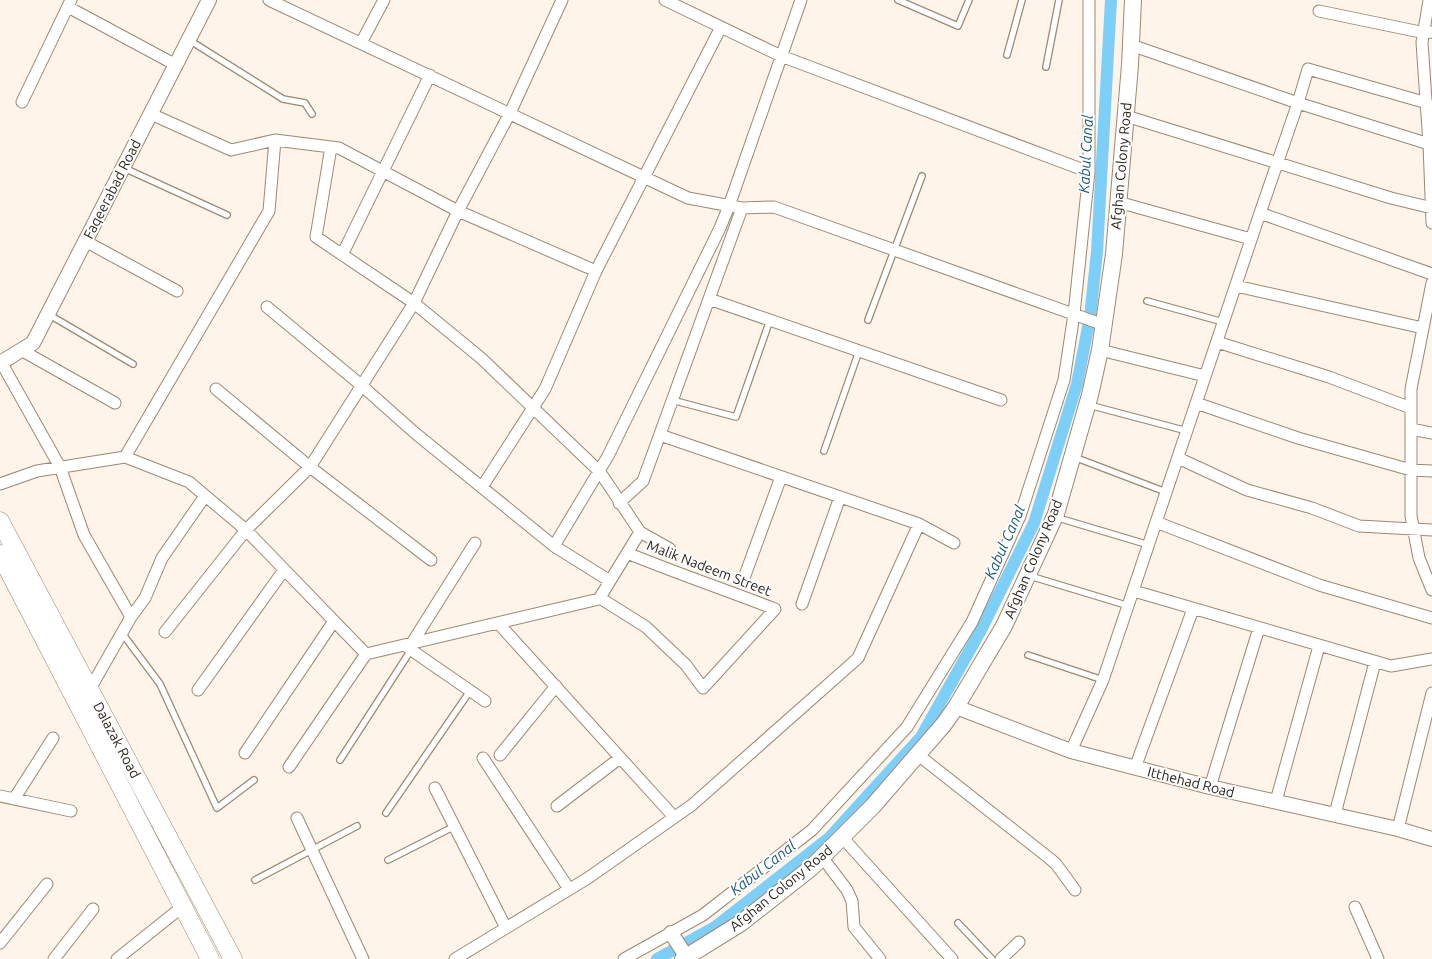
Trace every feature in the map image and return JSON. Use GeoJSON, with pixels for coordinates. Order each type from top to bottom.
{"type":"FeatureCollection","features":[{"type":"Feature","properties":{"kind":"main road","name":"Afghan Colony Road"},"geometry":{"type":"LineString","coordinates":[[686,958],[741,923],[822,857],[873,806],[956,707],[1004,626],[1028,575],[1054,517],[1087,404],[1100,350],[1102,324],[1114,254],[1126,116],[1133,0]]}},
{"type":"Feature","properties":{"kind":"main road","name":"Dalazak Road"},"geometry":{"type":"LineString","coordinates":[[0,521],[234,959]]}},
{"type":"Feature","properties":{"kind":"main road","name":"Dalazak Road"},"geometry":{"type":"LineString","coordinates":[[0,554],[210,959]]}},
{"type":"Feature","properties":{"kind":"main road"},"geometry":{"type":"LineString","coordinates":[[72,693],[88,687]]}},
{"type":"Feature","properties":{"kind":"street","name":"Faqeerabad Road"},"geometry":{"type":"LineString","coordinates":[[0,362],[33,343],[209,0]]}},
{"type":"Feature","properties":{"kind":"street"},"geometry":{"type":"LineString","coordinates":[[269,0],[688,198],[742,208],[774,207],[1102,324]]}},
{"type":"Feature","properties":{"kind":"street"},"geometry":{"type":"LineString","coordinates":[[361,43],[384,0]]}},
{"type":"Feature","properties":{"kind":"street"},"geometry":{"type":"LineString","coordinates":[[165,632],[246,530],[310,467],[414,302],[458,211],[510,113],[562,0]]}},
{"type":"Feature","properties":{"kind":"street"},"geometry":{"type":"LineString","coordinates":[[664,0],[781,56],[1090,172]]}},
{"type":"Feature","properties":{"kind":"street"},"geometry":{"type":"LineString","coordinates":[[554,546],[600,472],[716,237],[729,206],[801,0]]}},
{"type":"Feature","properties":{"kind":"street"},"geometry":{"type":"LineString","coordinates":[[624,959],[703,915],[812,830],[907,727],[972,622],[1020,516],[1064,380],[1076,315],[1090,172],[1089,0]]}},
{"type":"Feature","properties":{"kind":"street"},"geometry":{"type":"LineString","coordinates":[[1430,0],[1428,32],[1422,42],[1428,97],[1432,223]]}},
{"type":"Feature","properties":{"kind":"street"},"geometry":{"type":"LineString","coordinates":[[22,102],[70,3],[176,65]]}},
{"type":"Feature","properties":{"kind":"street"},"geometry":{"type":"LineString","coordinates":[[1319,11],[1428,32]]}},
{"type":"Feature","properties":{"kind":"street"},"geometry":{"type":"LineString","coordinates":[[482,487],[546,389],[596,271],[721,27]]}},
{"type":"Feature","properties":{"kind":"street"},"geometry":{"type":"LineString","coordinates":[[1131,45],[1298,104],[1430,144]]}},
{"type":"Feature","properties":{"kind":"street"},"geometry":{"type":"LineString","coordinates":[[1071,751],[1104,680],[1298,104],[1308,69],[1428,97]]}},
{"type":"Feature","properties":{"kind":"street"},"geometry":{"type":"LineString","coordinates":[[342,255],[430,75]]}},
{"type":"Feature","properties":{"kind":"street"},"geometry":{"type":"LineString","coordinates":[[150,114],[231,150],[276,140],[339,148],[458,211],[596,271]]}},
{"type":"Feature","properties":{"kind":"street"},"geometry":{"type":"LineString","coordinates":[[1126,116],[1391,198],[1432,208]]}},
{"type":"Feature","properties":{"kind":"street"},"geometry":{"type":"LineString","coordinates":[[125,457],[269,211],[276,140]]}},
{"type":"Feature","properties":{"kind":"street"},"geometry":{"type":"LineString","coordinates":[[331,147],[316,237],[414,302],[481,358],[600,472],[640,532],[670,550]]}},
{"type":"Feature","properties":{"kind":"street"},"geometry":{"type":"LineString","coordinates":[[1118,202],[1251,239]]}},
{"type":"Feature","properties":{"kind":"street"},"geometry":{"type":"LineString","coordinates":[[619,503],[643,482],[742,208]]}},
{"type":"Feature","properties":{"kind":"street"},"geometry":{"type":"LineString","coordinates":[[1260,213],[1432,274]]}},
{"type":"Feature","properties":{"kind":"street"},"geometry":{"type":"LineString","coordinates":[[85,241],[177,291]]}},
{"type":"Feature","properties":{"kind":"street"},"geometry":{"type":"LineString","coordinates":[[1432,283],[1411,389],[1411,516],[1419,558],[1432,590]]}},
{"type":"Feature","properties":{"kind":"street"},"geometry":{"type":"LineString","coordinates":[[1236,286],[1423,328]]}},
{"type":"Feature","properties":{"kind":"street"},"geometry":{"type":"LineString","coordinates":[[709,299],[1001,400]]}},
{"type":"Feature","properties":{"kind":"street"},"geometry":{"type":"LineString","coordinates":[[266,307],[361,385],[415,433],[554,546],[610,581]]}},
{"type":"Feature","properties":{"kind":"street"},"geometry":{"type":"LineString","coordinates":[[1217,342],[1328,377],[1411,408]]}},
{"type":"Feature","properties":{"kind":"street"},"geometry":{"type":"LineString","coordinates":[[21,350],[115,403]]}},
{"type":"Feature","properties":{"kind":"street"},"geometry":{"type":"LineString","coordinates":[[1100,350],[1205,376]]}},
{"type":"Feature","properties":{"kind":"street"},"geometry":{"type":"LineString","coordinates":[[0,362],[60,467],[84,535],[131,617]]}},
{"type":"Feature","properties":{"kind":"street"},"geometry":{"type":"LineString","coordinates":[[216,389],[310,467],[431,560]]}},
{"type":"Feature","properties":{"kind":"street"},"geometry":{"type":"LineString","coordinates":[[1196,403],[1298,438],[1411,470],[1432,471]]}},
{"type":"Feature","properties":{"kind":"street"},"geometry":{"type":"LineString","coordinates":[[1411,429],[1432,433]]}},
{"type":"Feature","properties":{"kind":"street"},"geometry":{"type":"LineString","coordinates":[[660,435],[919,524],[954,543]]}},
{"type":"Feature","properties":{"kind":"street"},"geometry":{"type":"LineString","coordinates":[[0,484],[37,471],[125,457],[189,482],[246,530],[366,654]]}},
{"type":"Feature","properties":{"kind":"street"},"geometry":{"type":"LineString","coordinates":[[1178,458],[1247,490],[1312,508],[1359,526],[1432,530]]}},
{"type":"Feature","properties":{"kind":"street"},"geometry":{"type":"LineString","coordinates":[[744,578],[781,477]]}},
{"type":"Feature","properties":{"kind":"street"},"geometry":{"type":"LineString","coordinates":[[88,687],[131,617],[145,598],[162,558],[205,496]]}},
{"type":"Feature","properties":{"kind":"street"},"geometry":{"type":"LineString","coordinates":[[802,604],[840,497]]}},
{"type":"Feature","properties":{"kind":"street"},"geometry":{"type":"LineString","coordinates":[[1156,522],[1320,586],[1432,618]]}},
{"type":"Feature","properties":{"kind":"street"},"geometry":{"type":"LineString","coordinates":[[455,959],[569,889],[692,805],[858,658],[919,524]]}},
{"type":"Feature","properties":{"kind":"street"},"geometry":{"type":"LineString","coordinates":[[289,767],[366,654],[409,646],[600,598],[640,532]]}},
{"type":"Feature","properties":{"kind":"street"},"geometry":{"type":"LineString","coordinates":[[409,646],[475,543]]}},
{"type":"Feature","properties":{"kind":"street","name":"Malik Nadeem Street"},"geometry":{"type":"LineString","coordinates":[[600,598],[646,627],[686,665],[703,688],[775,610],[627,552]]}},
{"type":"Feature","properties":{"kind":"street"},"geometry":{"type":"LineString","coordinates":[[198,690],[284,570]]}},
{"type":"Feature","properties":{"kind":"street"},"geometry":{"type":"LineString","coordinates":[[1134,591],[1391,666],[1432,659]]}},
{"type":"Feature","properties":{"kind":"street"},"geometry":{"type":"LineString","coordinates":[[1135,768],[1193,609]]}},
{"type":"Feature","properties":{"kind":"street"},"geometry":{"type":"LineString","coordinates":[[245,753],[334,621]]}},
{"type":"Feature","properties":{"kind":"street"},"geometry":{"type":"LineString","coordinates":[[498,623],[674,817]]}},
{"type":"Feature","properties":{"kind":"street"},"geometry":{"type":"LineString","coordinates":[[1210,787],[1259,628]]}},
{"type":"Feature","properties":{"kind":"street"},"geometry":{"type":"LineString","coordinates":[[409,646],[485,701]]}},
{"type":"Feature","properties":{"kind":"street"},"geometry":{"type":"LineString","coordinates":[[1276,801],[1319,646]]}},
{"type":"Feature","properties":{"kind":"street"},"geometry":{"type":"LineString","coordinates":[[1335,814],[1375,662]]}},
{"type":"Feature","properties":{"kind":"street"},"geometry":{"type":"LineString","coordinates":[[500,755],[556,686]]}},
{"type":"Feature","properties":{"kind":"street"},"geometry":{"type":"LineString","coordinates":[[1398,829],[1432,693]]}},
{"type":"Feature","properties":{"kind":"street","name":"Itthehad Road"},"geometry":{"type":"LineString","coordinates":[[956,707],[1071,751],[1210,787],[1335,814],[1432,839]]}},
{"type":"Feature","properties":{"kind":"street"},"geometry":{"type":"LineString","coordinates":[[14,799],[52,738]]}},
{"type":"Feature","properties":{"kind":"street"},"geometry":{"type":"LineString","coordinates":[[917,754],[1056,864],[1075,890]]}},
{"type":"Feature","properties":{"kind":"street"},"geometry":{"type":"LineString","coordinates":[[482,758],[569,889]]}},
{"type":"Feature","properties":{"kind":"street"},"geometry":{"type":"LineString","coordinates":[[557,806],[620,758]]}},
{"type":"Feature","properties":{"kind":"street"},"geometry":{"type":"LineString","coordinates":[[435,788],[506,928]]}},
{"type":"Feature","properties":{"kind":"street"},"geometry":{"type":"LineString","coordinates":[[0,796],[71,811]]}},
{"type":"Feature","properties":{"kind":"street"},"geometry":{"type":"LineString","coordinates":[[297,818],[363,959]]}},
{"type":"Feature","properties":{"kind":"street"},"geometry":{"type":"LineString","coordinates":[[842,837],[952,959]]}},
{"type":"Feature","properties":{"kind":"street"},"geometry":{"type":"LineString","coordinates":[[822,857],[847,890],[852,901],[854,927],[880,959]]}},
{"type":"Feature","properties":{"kind":"street"},"geometry":{"type":"LineString","coordinates":[[0,943],[47,884]]}},
{"type":"Feature","properties":{"kind":"street"},"geometry":{"type":"LineString","coordinates":[[117,959],[182,907]]}},
{"type":"Feature","properties":{"kind":"street"},"geometry":{"type":"LineString","coordinates":[[1355,907],[1378,959]]}},
{"type":"Feature","properties":{"kind":"street"},"geometry":{"type":"LineString","coordinates":[[54,959],[93,909]]}},
{"type":"Feature","properties":{"kind":"street"},"geometry":{"type":"LineString","coordinates":[[671,933],[686,958]]}},
{"type":"Feature","properties":{"kind":"street"},"geometry":{"type":"LineString","coordinates":[[1000,959],[1019,942]]}},
{"type":"Feature","properties":{"kind":"lane"},"geometry":{"type":"LineString","coordinates":[[898,0],[958,26],[969,0]]}},
{"type":"Feature","properties":{"kind":"lane"},"geometry":{"type":"LineString","coordinates":[[1007,55],[1022,0]]}},
{"type":"Feature","properties":{"kind":"lane"},"geometry":{"type":"LineString","coordinates":[[1046,67],[1059,0]]}},
{"type":"Feature","properties":{"kind":"lane"},"geometry":{"type":"LineString","coordinates":[[188,40],[283,99],[305,103],[312,114]]}},
{"type":"Feature","properties":{"kind":"lane"},"geometry":{"type":"LineString","coordinates":[[123,168],[227,215]]}},
{"type":"Feature","properties":{"kind":"lane"},"geometry":{"type":"LineString","coordinates":[[868,320],[922,176]]}},
{"type":"Feature","properties":{"kind":"lane"},"geometry":{"type":"LineString","coordinates":[[1147,301],[1224,322]]}},
{"type":"Feature","properties":{"kind":"lane"},"geometry":{"type":"LineString","coordinates":[[48,314],[133,364]]}},
{"type":"Feature","properties":{"kind":"lane"},"geometry":{"type":"LineString","coordinates":[[672,400],[736,417],[770,320]]}},
{"type":"Feature","properties":{"kind":"lane"},"geometry":{"type":"LineString","coordinates":[[824,451],[859,351]]}},
{"type":"Feature","properties":{"kind":"lane"},"geometry":{"type":"LineString","coordinates":[[1087,404],[1187,431]]}},
{"type":"Feature","properties":{"kind":"lane"},"geometry":{"type":"LineString","coordinates":[[1072,456],[1166,492]]}},
{"type":"Feature","properties":{"kind":"lane"},"geometry":{"type":"LineString","coordinates":[[1054,517],[1149,545]]}},
{"type":"Feature","properties":{"kind":"lane"},"geometry":{"type":"LineString","coordinates":[[1028,575],[1128,606]]}},
{"type":"Feature","properties":{"kind":"lane"},"geometry":{"type":"LineString","coordinates":[[122,634],[160,684],[217,808],[254,780]]}},
{"type":"Feature","properties":{"kind":"lane"},"geometry":{"type":"LineString","coordinates":[[340,760],[409,646]]}},
{"type":"Feature","properties":{"kind":"lane"},"geometry":{"type":"LineString","coordinates":[[1028,655],[1104,680]]}},
{"type":"Feature","properties":{"kind":"lane"},"geometry":{"type":"LineString","coordinates":[[386,813],[470,691]]}},
{"type":"Feature","properties":{"kind":"lane"},"geometry":{"type":"LineString","coordinates":[[255,880],[357,826]]}},
{"type":"Feature","properties":{"kind":"lane"},"geometry":{"type":"LineString","coordinates":[[388,860],[455,826]]}},
{"type":"Feature","properties":{"kind":"lane"},"geometry":{"type":"LineString","coordinates":[[958,923],[992,959]]}},
{"type":"Feature","properties":{"kind":"waterway","name":"Kabul Canal"},"geometry":{"type":"LineString","coordinates":[[657,959],[715,927],[829,838],[921,737],[981,630],[1034,523],[1077,384],[1090,317],[1097,252],[1111,0]]}}]}
